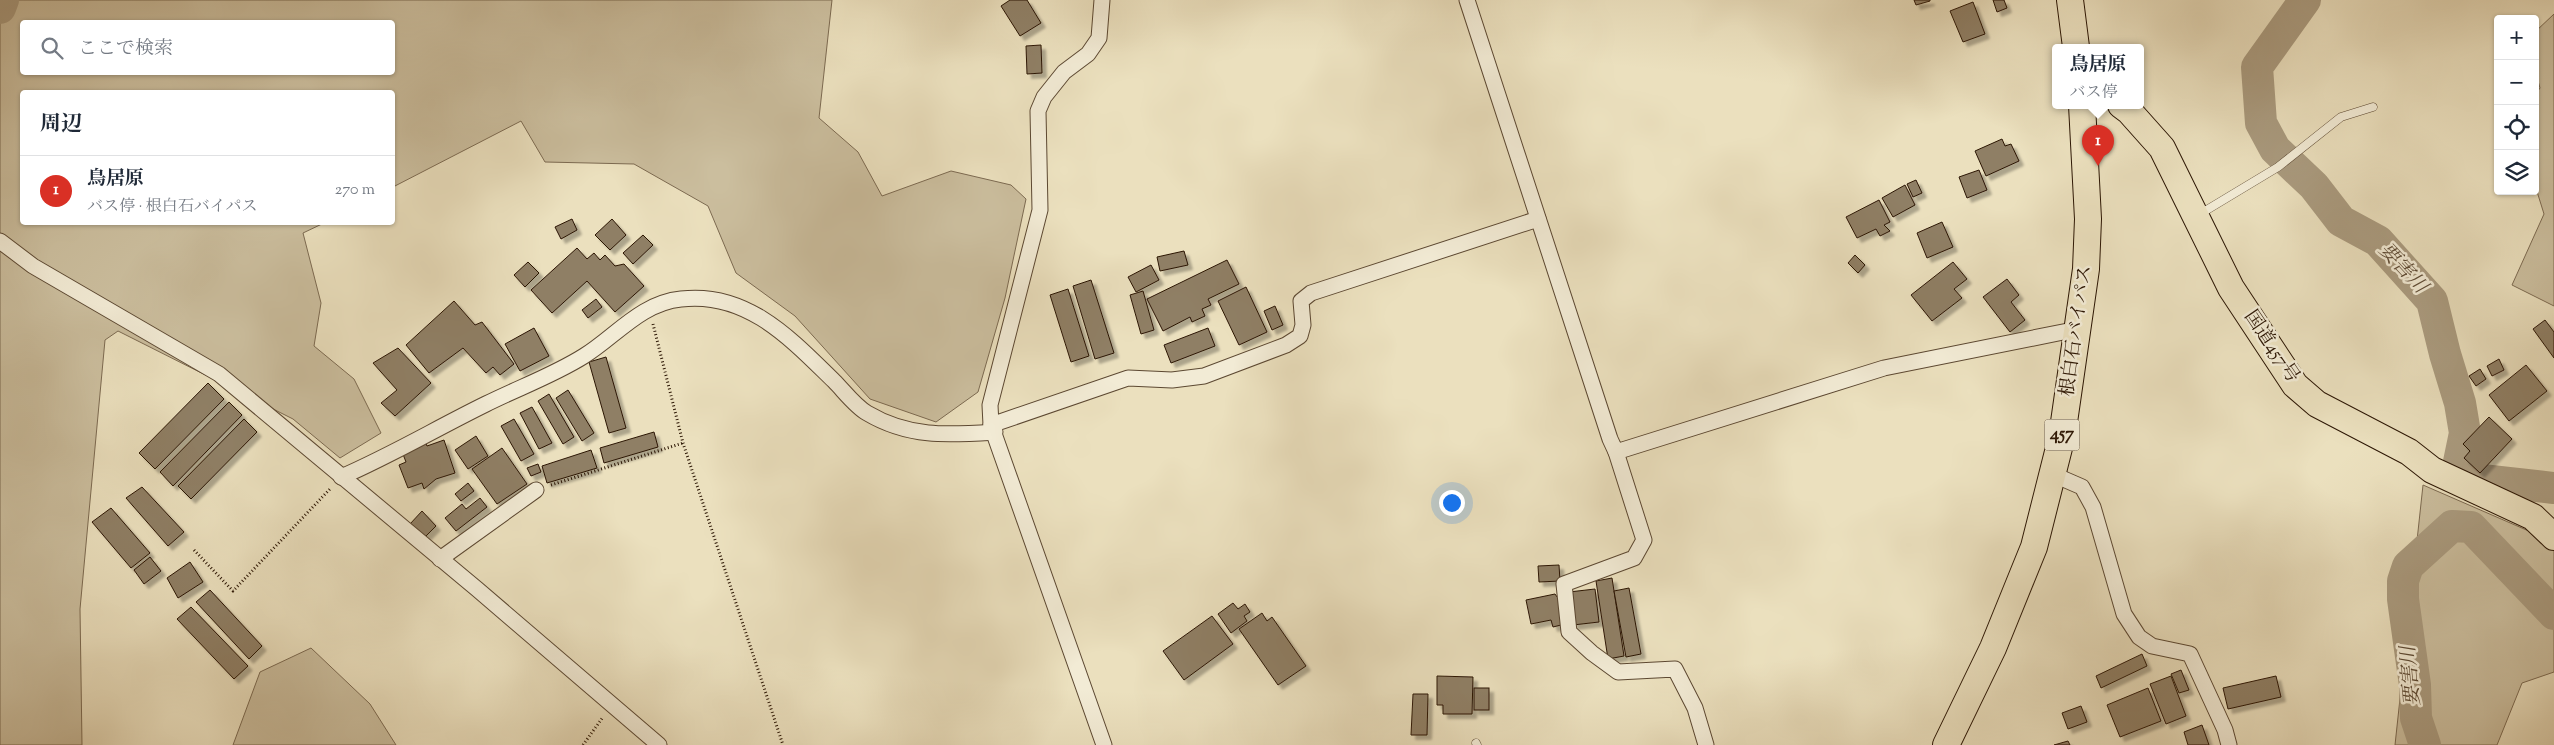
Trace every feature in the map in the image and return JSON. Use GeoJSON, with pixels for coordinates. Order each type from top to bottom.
{"type":"FeatureCollection","features":[{"type":"Feature","properties":{"kind":"highway"},"geometry":{"type":"LineString","coordinates":[[2070,0],[2076,44]]}},
{"type":"Feature","properties":{"kind":"highway","name":"根白石バイパス"},"geometry":{"type":"LineString","coordinates":[[1946,745],[1993,648],[2034,547],[2062,436],[2086,269],[2088,219],[2082,109]]}},
{"type":"Feature","properties":{"kind":"highway","name":"国道457号"},"geometry":{"type":"LineString","coordinates":[[2126,109],[2162,148],[2231,288],[2295,385],[2317,404],[2409,452],[2432,470],[2533,517],[2554,537]]}},
{"type":"Feature","properties":{"kind":"street"},"geometry":{"type":"LineString","coordinates":[[1102,0],[1099,38],[1088,54],[1064,72],[1044,97],[1038,112],[1040,210],[990,405],[993,428],[1104,745]]}},
{"type":"Feature","properties":{"kind":"street"},"geometry":{"type":"LineString","coordinates":[[1468,0],[1644,540],[1634,558],[1564,584],[1569,632],[1592,654],[1618,672],[1675,669],[1696,708],[1706,745]]}},
{"type":"Feature","properties":{"kind":"street"},"geometry":{"type":"LineString","coordinates":[[341,477],[378,462],[414,440],[584,356],[644,311],[680,299],[723,300],[764,318],[803,351],[865,412],[906,430],[943,436],[993,428],[1128,378],[1172,380],[1204,376],[1286,345],[1300,336],[1303,325],[1301,301],[1311,293],[1538,219]]}},
{"type":"Feature","properties":{"kind":"street"},"geometry":{"type":"LineString","coordinates":[[0,242],[33,266],[219,374],[613,704],[659,745]]}},
{"type":"Feature","properties":{"kind":"street"},"geometry":{"type":"LineString","coordinates":[[1616,452],[1884,368],[2078,329]]}},
{"type":"Feature","properties":{"kind":"street"},"geometry":{"type":"LineString","coordinates":[[2052,474],[2082,487],[2093,507],[2124,614],[2139,637],[2152,646],[2190,654],[2229,745]]}},
{"type":"Feature","properties":{"kind":"street"},"geometry":{"type":"LineString","coordinates":[[440,559],[536,490]]}},
{"type":"Feature","properties":{"kind":"lane"},"geometry":{"type":"LineString","coordinates":[[2196,216],[2278,167],[2341,117],[2373,107]]}},
{"type":"Feature","properties":{"kind":"path"},"geometry":{"type":"LineString","coordinates":[[649,309],[683,444],[783,745]]}},
{"type":"Feature","properties":{"kind":"path"},"geometry":{"type":"LineString","coordinates":[[536,490],[683,444]]}},
{"type":"Feature","properties":{"kind":"path"},"geometry":{"type":"LineString","coordinates":[[194,550],[234,591],[341,477]]}},
{"type":"Feature","properties":{"kind":"path"},"geometry":{"type":"LineString","coordinates":[[583,745],[613,704]]}},
{"type":"Feature","properties":{"kind":"shaded area"},"geometry":{"type":"Polygon","coordinates":[[[0,0],[832,0],[819,118],[858,152],[882,196],[951,171],[1011,185],[1026,199],[1005,298],[978,392],[936,422],[870,399],[795,316],[736,273],[708,206],[634,164],[545,162],[521,121],[395,186],[395,90],[20,90],[20,225],[320,225],[303,233],[321,303],[314,346],[354,379],[381,433],[340,458],[293,419],[118,331],[105,340],[80,609],[82,745],[0,745],[0,0]]]}},
{"type":"Feature","properties":{"kind":"shaded area"},"geometry":{"type":"Polygon","coordinates":[[[2554,14],[2554,306],[2512,285],[2544,214],[2538,195],[2539,28],[2554,14]]]}},
{"type":"Feature","properties":{"kind":"shaded area"},"geometry":{"type":"Polygon","coordinates":[[[2423,485],[2554,542],[2554,672],[2522,683],[2497,745],[2395,745],[2423,485]]]}},
{"type":"Feature","properties":{"kind":"shaded area"},"geometry":{"type":"Polygon","coordinates":[[[311,648],[370,704],[396,745],[233,745],[260,672],[311,648]]]}},
{"type":"Feature","properties":{"kind":"building"},"geometry":{"type":"Polygon","coordinates":[[[1010,0],[1027,0],[1041,23],[1020,36],[1001,6],[1010,0]]]}},
{"type":"Feature","properties":{"kind":"building"},"geometry":{"type":"Polygon","coordinates":[[[1914,0],[1930,0],[1930,1],[1916,5],[1914,0]]]}},
{"type":"Feature","properties":{"kind":"building"},"geometry":{"type":"Polygon","coordinates":[[[1993,0],[2004,0],[2007,8],[1997,12],[1993,0]]]}},
{"type":"Feature","properties":{"kind":"building"},"geometry":{"type":"Polygon","coordinates":[[[1973,2],[1985,34],[1963,42],[1950,11],[1973,2]]]}},
{"type":"Feature","properties":{"kind":"building"},"geometry":{"type":"Polygon","coordinates":[[[1041,45],[1042,73],[1027,74],[1026,46],[1041,45]]]}},
{"type":"Feature","properties":{"kind":"building"},"geometry":{"type":"Polygon","coordinates":[[[2002,139],[2005,146],[2011,144],[2019,161],[1986,176],[1975,151],[2002,139]]]}},
{"type":"Feature","properties":{"kind":"building"},"geometry":{"type":"Polygon","coordinates":[[[1979,170],[1987,190],[1967,198],[1959,177],[1979,170]]]}},
{"type":"Feature","properties":{"kind":"building"},"geometry":{"type":"Polygon","coordinates":[[[1916,180],[1922,193],[1913,197],[1907,184],[1916,180]]]}},
{"type":"Feature","properties":{"kind":"building"},"geometry":{"type":"Polygon","coordinates":[[[1905,185],[1915,205],[1893,217],[1882,198],[1905,185]]]}},
{"type":"Feature","properties":{"kind":"building"},"geometry":{"type":"Polygon","coordinates":[[[1879,200],[1890,222],[1884,225],[1890,231],[1880,236],[1876,229],[1857,238],[1846,217],[1879,200]]]}},
{"type":"Feature","properties":{"kind":"building"},"geometry":{"type":"Polygon","coordinates":[[[572,219],[577,230],[561,239],[555,227],[572,219]]]}},
{"type":"Feature","properties":{"kind":"building"},"geometry":{"type":"Polygon","coordinates":[[[612,219],[626,235],[610,250],[595,235],[612,219]]]}},
{"type":"Feature","properties":{"kind":"building"},"geometry":{"type":"Polygon","coordinates":[[[1942,222],[1953,247],[1927,258],[1917,233],[1942,222]]]}},
{"type":"Feature","properties":{"kind":"building"},"geometry":{"type":"Polygon","coordinates":[[[643,235],[653,245],[633,264],[623,253],[643,235]]]}},
{"type":"Feature","properties":{"kind":"building"},"geometry":{"type":"Polygon","coordinates":[[[577,248],[587,259],[594,253],[600,260],[605,255],[615,266],[624,264],[644,286],[615,312],[587,281],[552,313],[531,290],[577,248]]]}},
{"type":"Feature","properties":{"kind":"building"},"geometry":{"type":"Polygon","coordinates":[[[1184,251],[1188,265],[1160,271],[1157,257],[1184,251]]]}},
{"type":"Feature","properties":{"kind":"building"},"geometry":{"type":"Polygon","coordinates":[[[1855,255],[1865,265],[1858,273],[1848,263],[1855,255]]]}},
{"type":"Feature","properties":{"kind":"building"},"geometry":{"type":"Polygon","coordinates":[[[1227,260],[1239,284],[1208,299],[1211,305],[1202,309],[1205,316],[1192,322],[1190,317],[1163,331],[1147,299],[1227,260]]]}},
{"type":"Feature","properties":{"kind":"building"},"geometry":{"type":"Polygon","coordinates":[[[528,262],[539,273],[525,287],[514,275],[528,262]]]}},
{"type":"Feature","properties":{"kind":"building"},"geometry":{"type":"Polygon","coordinates":[[[1953,262],[1967,279],[1954,289],[1962,298],[1932,321],[1911,295],[1953,262]]]}},
{"type":"Feature","properties":{"kind":"building"},"geometry":{"type":"Polygon","coordinates":[[[1151,265],[1159,280],[1136,292],[1128,277],[1151,265]]]}},
{"type":"Feature","properties":{"kind":"building"},"geometry":{"type":"Polygon","coordinates":[[[2007,279],[2019,295],[2011,302],[2025,320],[2010,332],[1983,297],[2007,279]]]}},
{"type":"Feature","properties":{"kind":"building"},"geometry":{"type":"Polygon","coordinates":[[[1091,280],[1114,353],[1095,359],[1073,286],[1091,280]]]}},
{"type":"Feature","properties":{"kind":"building"},"geometry":{"type":"Polygon","coordinates":[[[1246,287],[1267,332],[1239,345],[1218,301],[1246,287]]]}},
{"type":"Feature","properties":{"kind":"building"},"geometry":{"type":"Polygon","coordinates":[[[1068,289],[1089,356],[1071,362],[1050,295],[1068,289]]]}},
{"type":"Feature","properties":{"kind":"building"},"geometry":{"type":"Polygon","coordinates":[[[1143,291],[1154,330],[1141,334],[1130,295],[1143,291]]]}},
{"type":"Feature","properties":{"kind":"building"},"geometry":{"type":"Polygon","coordinates":[[[596,299],[602,307],[588,318],[582,310],[596,299]]]}},
{"type":"Feature","properties":{"kind":"building"},"geometry":{"type":"Polygon","coordinates":[[[454,301],[475,325],[482,322],[514,364],[500,375],[493,367],[486,373],[463,348],[429,373],[406,345],[454,301]]]}},
{"type":"Feature","properties":{"kind":"building"},"geometry":{"type":"Polygon","coordinates":[[[1275,306],[1283,325],[1272,330],[1264,311],[1275,306]]]}},
{"type":"Feature","properties":{"kind":"building"},"geometry":{"type":"Polygon","coordinates":[[[2545,320],[2554,332],[2554,358],[2533,329],[2545,320]]]}},
{"type":"Feature","properties":{"kind":"building"},"geometry":{"type":"Polygon","coordinates":[[[534,328],[549,356],[520,371],[505,344],[534,328]]]}},
{"type":"Feature","properties":{"kind":"building"},"geometry":{"type":"Polygon","coordinates":[[[1208,328],[1215,346],[1171,363],[1164,345],[1208,328]]]}},
{"type":"Feature","properties":{"kind":"building"},"geometry":{"type":"Polygon","coordinates":[[[398,348],[431,383],[395,416],[381,403],[397,390],[373,363],[398,348]]]}},
{"type":"Feature","properties":{"kind":"building"},"geometry":{"type":"Polygon","coordinates":[[[606,357],[626,428],[609,433],[589,362],[606,357]]]}},
{"type":"Feature","properties":{"kind":"building"},"geometry":{"type":"Polygon","coordinates":[[[2499,359],[2504,370],[2492,376],[2487,366],[2499,359]]]}},
{"type":"Feature","properties":{"kind":"building"},"geometry":{"type":"Polygon","coordinates":[[[2526,365],[2547,391],[2509,421],[2489,395],[2526,365]]]}},
{"type":"Feature","properties":{"kind":"building"},"geometry":{"type":"Polygon","coordinates":[[[2480,369],[2486,379],[2476,386],[2469,376],[2480,369]]]}},
{"type":"Feature","properties":{"kind":"building"},"geometry":{"type":"Polygon","coordinates":[[[208,383],[224,399],[155,469],[139,453],[208,383]]]}},
{"type":"Feature","properties":{"kind":"building"},"geometry":{"type":"Polygon","coordinates":[[[568,390],[594,433],[582,441],[556,398],[568,390]]]}},
{"type":"Feature","properties":{"kind":"building"},"geometry":{"type":"Polygon","coordinates":[[[549,394],[574,437],[563,444],[538,401],[549,394]]]}},
{"type":"Feature","properties":{"kind":"building"},"geometry":{"type":"Polygon","coordinates":[[[229,402],[242,415],[173,486],[160,472],[229,402]]]}},
{"type":"Feature","properties":{"kind":"building"},"geometry":{"type":"Polygon","coordinates":[[[532,407],[552,443],[539,449],[520,413],[532,407]]]}},
{"type":"Feature","properties":{"kind":"building"},"geometry":{"type":"Polygon","coordinates":[[[2489,417],[2512,439],[2480,473],[2464,458],[2470,451],[2463,444],[2489,417]]]}},
{"type":"Feature","properties":{"kind":"building"},"geometry":{"type":"Polygon","coordinates":[[[244,419],[257,432],[191,499],[178,486],[244,419]]]}},
{"type":"Feature","properties":{"kind":"building"},"geometry":{"type":"Polygon","coordinates":[[[514,419],[534,454],[521,461],[501,426],[514,419]]]}},
{"type":"Feature","properties":{"kind":"building"},"geometry":{"type":"Polygon","coordinates":[[[654,432],[658,447],[604,463],[600,448],[654,432]]]}},
{"type":"Feature","properties":{"kind":"building"},"geometry":{"type":"Polygon","coordinates":[[[476,436],[488,456],[468,469],[455,450],[476,436]]]}},
{"type":"Feature","properties":{"kind":"building"},"geometry":{"type":"Polygon","coordinates":[[[444,440],[455,473],[436,479],[424,489],[422,483],[408,488],[399,465],[406,462],[401,449],[425,441],[427,446],[444,440]]]}},
{"type":"Feature","properties":{"kind":"building"},"geometry":{"type":"Polygon","coordinates":[[[502,448],[527,484],[497,504],[472,469],[502,448]]]}},
{"type":"Feature","properties":{"kind":"building"},"geometry":{"type":"Polygon","coordinates":[[[591,450],[597,468],[547,483],[542,466],[591,450]]]}},
{"type":"Feature","properties":{"kind":"building"},"geometry":{"type":"Polygon","coordinates":[[[538,464],[541,472],[531,476],[527,468],[538,464]]]}},
{"type":"Feature","properties":{"kind":"building"},"geometry":{"type":"Polygon","coordinates":[[[468,483],[474,491],[461,501],[455,494],[468,483]]]}},
{"type":"Feature","properties":{"kind":"building"},"geometry":{"type":"Polygon","coordinates":[[[142,487],[184,532],[168,546],[126,498],[142,487]]]}},
{"type":"Feature","properties":{"kind":"building"},"geometry":{"type":"Polygon","coordinates":[[[480,498],[487,507],[456,531],[445,518],[462,504],[466,509],[480,498]]]}},
{"type":"Feature","properties":{"kind":"building"},"geometry":{"type":"Polygon","coordinates":[[[111,508],[150,553],[131,568],[92,522],[111,508]]]}},
{"type":"Feature","properties":{"kind":"building"},"geometry":{"type":"Polygon","coordinates":[[[422,511],[436,526],[424,538],[410,524],[422,511]]]}},
{"type":"Feature","properties":{"kind":"building"},"geometry":{"type":"Polygon","coordinates":[[[150,557],[161,571],[144,584],[134,570],[150,557]]]}},
{"type":"Feature","properties":{"kind":"building"},"geometry":{"type":"Polygon","coordinates":[[[190,562],[203,582],[178,598],[167,578],[190,562]]]}},
{"type":"Feature","properties":{"kind":"building"},"geometry":{"type":"Polygon","coordinates":[[[1559,565],[1560,581],[1539,582],[1538,566],[1559,565]]]}},
{"type":"Feature","properties":{"kind":"building"},"geometry":{"type":"Polygon","coordinates":[[[1612,578],[1624,656],[1608,659],[1596,581],[1612,578]]]}},
{"type":"Feature","properties":{"kind":"building"},"geometry":{"type":"Polygon","coordinates":[[[1629,588],[1641,654],[1626,657],[1614,591],[1629,588]]]}},
{"type":"Feature","properties":{"kind":"building"},"geometry":{"type":"Polygon","coordinates":[[[1595,589],[1599,622],[1573,625],[1569,592],[1595,589]]]}},
{"type":"Feature","properties":{"kind":"building"},"geometry":{"type":"Polygon","coordinates":[[[210,590],[262,646],[249,659],[196,602],[210,590]]]}},
{"type":"Feature","properties":{"kind":"building"},"geometry":{"type":"Polygon","coordinates":[[[1555,594],[1560,601],[1565,624],[1553,627],[1551,620],[1531,624],[1526,600],[1555,594]]]}},
{"type":"Feature","properties":{"kind":"building"},"geometry":{"type":"Polygon","coordinates":[[[1233,603],[1238,609],[1245,604],[1250,612],[1244,616],[1247,621],[1231,633],[1218,614],[1233,603]]]}},
{"type":"Feature","properties":{"kind":"building"},"geometry":{"type":"Polygon","coordinates":[[[191,607],[248,666],[234,679],[177,619],[191,607]]]}},
{"type":"Feature","properties":{"kind":"building"},"geometry":{"type":"Polygon","coordinates":[[[1262,613],[1267,621],[1272,617],[1306,666],[1278,685],[1239,629],[1262,613]]]}},
{"type":"Feature","properties":{"kind":"building"},"geometry":{"type":"Polygon","coordinates":[[[1212,616],[1233,644],[1184,680],[1163,651],[1212,616]]]}},
{"type":"Feature","properties":{"kind":"building"},"geometry":{"type":"Polygon","coordinates":[[[2142,654],[2147,666],[2101,688],[2096,676],[2142,654]]]}},
{"type":"Feature","properties":{"kind":"building"},"geometry":{"type":"Polygon","coordinates":[[[2181,670],[2189,690],[2179,693],[2171,674],[2181,670]]]}},
{"type":"Feature","properties":{"kind":"building"},"geometry":{"type":"Polygon","coordinates":[[[1437,676],[1473,677],[1472,714],[1443,714],[1443,705],[1437,705],[1437,676]]]}},
{"type":"Feature","properties":{"kind":"building"},"geometry":{"type":"Polygon","coordinates":[[[2171,676],[2186,716],[2166,724],[2150,684],[2171,676]]]}},
{"type":"Feature","properties":{"kind":"building"},"geometry":{"type":"Polygon","coordinates":[[[2276,676],[2281,697],[2228,709],[2223,688],[2276,676]]]}},
{"type":"Feature","properties":{"kind":"building"},"geometry":{"type":"Polygon","coordinates":[[[1474,688],[1489,688],[1489,710],[1474,710],[1474,688]]]}},
{"type":"Feature","properties":{"kind":"building"},"geometry":{"type":"Polygon","coordinates":[[[2148,688],[2161,721],[2120,737],[2107,705],[2148,688]]]}},
{"type":"Feature","properties":{"kind":"building"},"geometry":{"type":"Polygon","coordinates":[[[1413,694],[1428,694],[1427,735],[1411,735],[1413,694]]]}},
{"type":"Feature","properties":{"kind":"building"},"geometry":{"type":"Polygon","coordinates":[[[2081,706],[2087,722],[2068,729],[2062,713],[2081,706]]]}},
{"type":"Feature","properties":{"kind":"building"},"geometry":{"type":"Polygon","coordinates":[[[2202,725],[2209,745],[2188,745],[2184,732],[2202,725]]]}},
{"type":"Feature","properties":{"kind":"building"},"geometry":{"type":"Polygon","coordinates":[[[2068,741],[2070,745],[2054,745],[2068,741]]]}},
{"type":"Feature","properties":{"kind":"waterway"},"geometry":{"type":"LineString","coordinates":[[0,8],[3,0]]}},
{"type":"Feature","properties":{"kind":"waterway","name":"要害川"},"geometry":{"type":"LineString","coordinates":[[2305,0],[2257,67],[2261,123],[2275,149],[2314,186],[2341,221],[2378,241],[2432,301],[2460,403],[2465,433],[2459,462],[2464,473],[2482,480],[2554,488]]}},
{"type":"Feature","properties":{"kind":"waterway","name":"要害川"},"geometry":{"type":"LineString","coordinates":[[2425,745],[2416,718],[2415,685],[2403,599],[2403,581],[2408,566],[2452,526],[2471,527],[2554,614]]}},
{"type":"Feature","properties":{"kind":"place","name":"鳥居原"},"geometry":{"type":"Point","coordinates":[2098,166]}}]}
